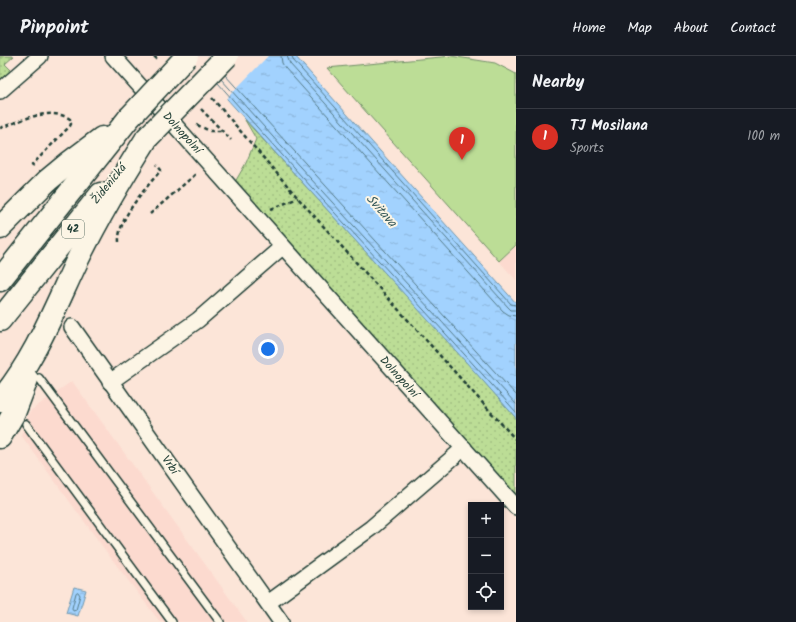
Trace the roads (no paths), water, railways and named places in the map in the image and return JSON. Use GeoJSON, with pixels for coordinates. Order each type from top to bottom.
{"type":"FeatureCollection","features":[{"type":"Feature","properties":{"kind":"highway","name":"42"},"geometry":{"type":"LineString","coordinates":[[0,280],[129,118],[187,56]]}},
{"type":"Feature","properties":{"kind":"highway","name":"Židenická"},"geometry":{"type":"LineString","coordinates":[[0,320],[147,138],[227,56]]}},
{"type":"Feature","properties":{"kind":"highway","name":"42"},"geometry":{"type":"LineString","coordinates":[[0,228],[47,181],[129,118]]}},
{"type":"Feature","properties":{"kind":"highway","name":"42"},"geometry":{"type":"LineString","coordinates":[[0,402],[23,370],[45,331],[76,263],[98,221],[119,183],[147,138]]}},
{"type":"Feature","properties":{"kind":"highway"},"geometry":{"type":"LineString","coordinates":[[0,437],[14,413],[45,331]]}},
{"type":"Feature","properties":{"kind":"street"},"geometry":{"type":"LineString","coordinates":[[0,91],[40,56]]}},
{"type":"Feature","properties":{"kind":"street","name":"Dolnopolní"},"geometry":{"type":"LineString","coordinates":[[113,56],[516,507]]}},
{"type":"Feature","properties":{"kind":"street"},"geometry":{"type":"LineString","coordinates":[[110,382],[198,320],[282,246]]}},
{"type":"Feature","properties":{"kind":"street","name":"Vrbí"},"geometry":{"type":"LineString","coordinates":[[72,327],[281,622]]}},
{"type":"Feature","properties":{"kind":"street"},"geometry":{"type":"LineString","coordinates":[[268,603],[371,528],[464,448]]}},
{"type":"Feature","properties":{"kind":"lane"},"geometry":{"type":"LineString","coordinates":[[39,378],[220,622]]}},
{"type":"Feature","properties":{"kind":"lane"},"geometry":{"type":"LineString","coordinates":[[26,424],[172,622]]}},
{"type":"Feature","properties":{"kind":"water","name":"Svitava"},"geometry":{"type":"Polygon","coordinates":[[[189,56],[295,56],[516,303],[516,418],[270,147],[189,56]]]}},
{"type":"Feature","properties":{"kind":"water"},"geometry":{"type":"Polygon","coordinates":[[[74,587],[86,590],[78,616],[66,613],[74,587]]]}},
{"type":"Feature","properties":{"kind":"place","name":"TJ Mosilana"},"geometry":{"type":"Point","coordinates":[462,160]}}]}
